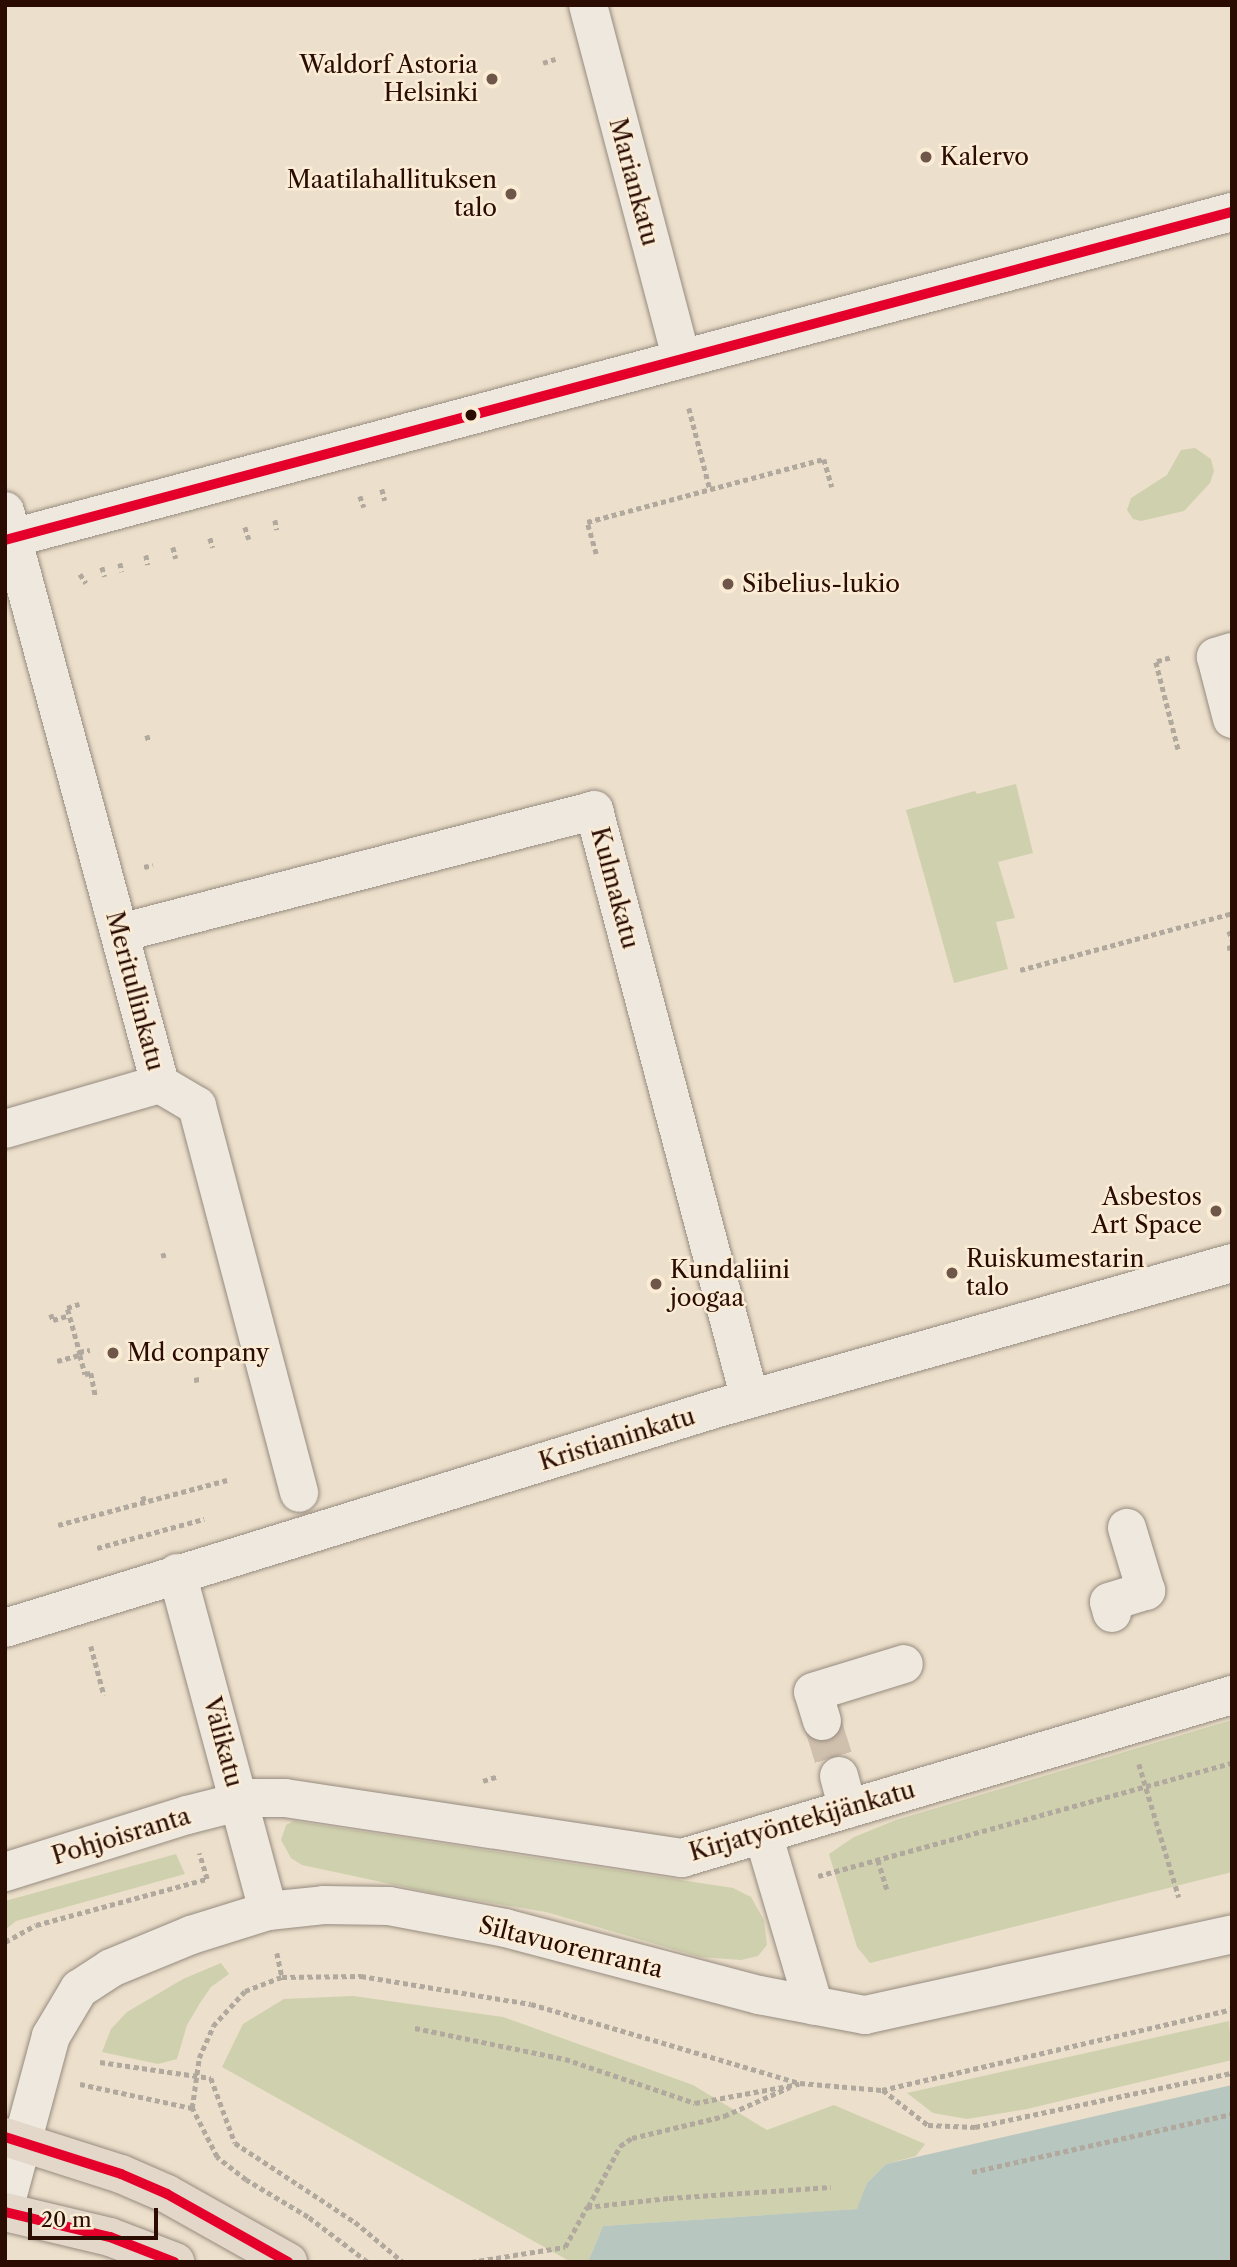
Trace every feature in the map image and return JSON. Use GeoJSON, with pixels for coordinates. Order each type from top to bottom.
{"type":"FeatureCollection","features":[{"type":"Feature","properties":{"kind":"main road"},"geometry":{"type":"LineString","coordinates":[[14,2139],[121,2174],[167,2194],[288,2262]]}},
{"type":"Feature","properties":{"kind":"main road"},"geometry":{"type":"LineString","coordinates":[[5,2212],[110,2237],[174,2262]]}},
{"type":"Feature","properties":{"kind":"street","name":"Mariankatu"},"geometry":{"type":"LineString","coordinates":[[588,5],[681,358]]}},
{"type":"Feature","properties":{"kind":"street"},"geometry":{"type":"LineString","coordinates":[[7,530],[681,358],[1232,212]]}},
{"type":"Feature","properties":{"kind":"street","name":"Meritullinkatu"},"geometry":{"type":"LineString","coordinates":[[7,530],[34,610],[160,1084],[197,1106],[299,1493]]}},
{"type":"Feature","properties":{"kind":"street"},"geometry":{"type":"LineString","coordinates":[[1232,652],[1216,657],[1232,719]]}},
{"type":"Feature","properties":{"kind":"street","name":"Kulmakatu"},"geometry":{"type":"LineString","coordinates":[[120,933],[594,810],[750,1399]]}},
{"type":"Feature","properties":{"kind":"street"},"geometry":{"type":"LineString","coordinates":[[5,1129],[160,1084]]}},
{"type":"Feature","properties":{"kind":"street","name":"Kristianinkatu"},"geometry":{"type":"LineString","coordinates":[[5,1628],[750,1399],[1232,1263]]}},
{"type":"Feature","properties":{"kind":"street"},"geometry":{"type":"LineString","coordinates":[[1112,1612],[1109,1602],[1146,1591],[1127,1528]]}},
{"type":"Feature","properties":{"kind":"street","name":"Välikatu"},"geometry":{"type":"LineString","coordinates":[[177,1573],[268,1911]]}},
{"type":"Feature","properties":{"kind":"street"},"geometry":{"type":"LineString","coordinates":[[822,1721],[813,1692],[904,1664]]}},
{"type":"Feature","properties":{"kind":"street","name":"Kirjatyöntekijänkatu"},"geometry":{"type":"LineString","coordinates":[[238,1801],[285,1798],[682,1857],[764,1834],[843,1793],[1139,1706],[1232,1695]]}},
{"type":"Feature","properties":{"kind":"street","name":"Pohjoisranta"},"geometry":{"type":"LineString","coordinates":[[5,1872],[238,1801]]}},
{"type":"Feature","properties":{"kind":"street"},"geometry":{"type":"LineString","coordinates":[[764,1834],[814,2006]]}},
{"type":"Feature","properties":{"kind":"street","name":"Siltavuorenranta"},"geometry":{"type":"LineString","coordinates":[[5,2206],[14,2139],[51,2036],[79,1989],[111,1968],[191,1935],[268,1911],[324,1905],[389,1906],[505,1928],[695,1979],[865,2015],[1232,1934]]}},
{"type":"Feature","properties":{"kind":"path"},"geometry":{"type":"LineString","coordinates":[[543,63],[555,59]]}},
{"type":"Feature","properties":{"kind":"path"},"geometry":{"type":"LineString","coordinates":[[689,408],[709,489]]}},
{"type":"Feature","properties":{"kind":"path"},"geometry":{"type":"LineString","coordinates":[[596,554],[587,522],[824,458],[832,487]]}},
{"type":"Feature","properties":{"kind":"path"},"geometry":{"type":"LineString","coordinates":[[382,489],[385,501]]}},
{"type":"Feature","properties":{"kind":"path"},"geometry":{"type":"LineString","coordinates":[[360,496],[364,507]]}},
{"type":"Feature","properties":{"kind":"path"},"geometry":{"type":"LineString","coordinates":[[275,520],[278,530]]}},
{"type":"Feature","properties":{"kind":"path"},"geometry":{"type":"LineString","coordinates":[[246,527],[249,538]]}},
{"type":"Feature","properties":{"kind":"path"},"geometry":{"type":"LineString","coordinates":[[210,538],[213,548]]}},
{"type":"Feature","properties":{"kind":"path"},"geometry":{"type":"LineString","coordinates":[[173,547],[176,559]]}},
{"type":"Feature","properties":{"kind":"path"},"geometry":{"type":"LineString","coordinates":[[146,555],[148,565]]}},
{"type":"Feature","properties":{"kind":"path"},"geometry":{"type":"LineString","coordinates":[[120,563],[122,572]]}},
{"type":"Feature","properties":{"kind":"path"},"geometry":{"type":"LineString","coordinates":[[102,568],[105,577]]}},
{"type":"Feature","properties":{"kind":"path"},"geometry":{"type":"LineString","coordinates":[[80,574],[86,583]]}},
{"type":"Feature","properties":{"kind":"path"},"geometry":{"type":"LineString","coordinates":[[1170,657],[1156,662],[1179,752]]}},
{"type":"Feature","properties":{"kind":"path"},"geometry":{"type":"LineString","coordinates":[[147,735],[149,742]]}},
{"type":"Feature","properties":{"kind":"path"},"geometry":{"type":"LineString","coordinates":[[1020,970],[1232,913]]}},
{"type":"Feature","properties":{"kind":"path"},"geometry":{"type":"LineString","coordinates":[[1229,931],[1232,939]]}},
{"type":"Feature","properties":{"kind":"path"},"geometry":{"type":"LineString","coordinates":[[79,1304],[67,1308],[85,1374],[91,1373],[96,1398]]}},
{"type":"Feature","properties":{"kind":"path"},"geometry":{"type":"LineString","coordinates":[[51,1314],[52,1320],[69,1315]]}},
{"type":"Feature","properties":{"kind":"path"},"geometry":{"type":"LineString","coordinates":[[57,1361],[90,1349]]}},
{"type":"Feature","properties":{"kind":"path"},"geometry":{"type":"LineString","coordinates":[[194,1380],[201,1379]]}},
{"type":"Feature","properties":{"kind":"path"},"geometry":{"type":"LineString","coordinates":[[58,1525],[227,1480]]}},
{"type":"Feature","properties":{"kind":"path"},"geometry":{"type":"LineString","coordinates":[[143,1496],[145,1503]]}},
{"type":"Feature","properties":{"kind":"path"},"geometry":{"type":"LineString","coordinates":[[97,1548],[210,1518]]}},
{"type":"Feature","properties":{"kind":"path"},"geometry":{"type":"LineString","coordinates":[[91,1646],[104,1695]]}},
{"type":"Feature","properties":{"kind":"path"},"geometry":{"type":"LineString","coordinates":[[1138,1761],[1179,1897]]}},
{"type":"Feature","properties":{"kind":"path"},"geometry":{"type":"LineString","coordinates":[[814,1877],[1232,1763]]}},
{"type":"Feature","properties":{"kind":"path"},"geometry":{"type":"LineString","coordinates":[[484,1781],[498,1776]]}},
{"type":"Feature","properties":{"kind":"path"},"geometry":{"type":"LineString","coordinates":[[878,1860],[888,1892]]}},
{"type":"Feature","properties":{"kind":"path"},"geometry":{"type":"LineString","coordinates":[[5,1942],[36,1925],[207,1879]]}},
{"type":"Feature","properties":{"kind":"path"},"geometry":{"type":"LineString","coordinates":[[367,2262],[308,2217],[246,2180],[217,2157],[192,2108],[199,2057],[213,2026],[245,1991],[282,1977],[335,1975],[415,1983],[531,2004],[800,2084],[882,2090],[1232,2009]]}},
{"type":"Feature","properties":{"kind":"path"},"geometry":{"type":"LineString","coordinates":[[415,2028],[565,2059],[695,2104],[800,2084]]}},
{"type":"Feature","properties":{"kind":"path"},"geometry":{"type":"LineString","coordinates":[[100,2062],[211,2078],[235,2143],[355,2222],[402,2262]]}},
{"type":"Feature","properties":{"kind":"path"},"geometry":{"type":"LineString","coordinates":[[882,2090],[928,2125],[975,2127],[1232,2073]]}},
{"type":"Feature","properties":{"kind":"path"},"geometry":{"type":"LineString","coordinates":[[471,2262],[565,2247],[620,2146],[632,2138],[724,2116],[800,2084]]}},
{"type":"Feature","properties":{"kind":"path"},"geometry":{"type":"LineString","coordinates":[[96,2088],[192,2108]]}},
{"type":"Feature","properties":{"kind":"path"},"geometry":{"type":"LineString","coordinates":[[972,2172],[1232,2114]]}},
{"type":"Feature","properties":{"kind":"path"},"geometry":{"type":"LineString","coordinates":[[587,2207],[669,2198],[831,2188]]}},
{"type":"Feature","properties":{"kind":"green space"},"geometry":{"type":"Polygon","coordinates":[[[1195,448],[1211,459],[1214,471],[1210,483],[1184,511],[1141,521],[1133,519],[1127,510],[1131,498],[1167,475],[1181,450],[1195,448]]]}},
{"type":"Feature","properties":{"kind":"green space"},"geometry":{"type":"Polygon","coordinates":[[[1016,784],[1033,853],[998,862],[1015,918],[996,922],[1008,969],[954,983],[906,810],[975,791],[977,794],[1016,784]]]}},
{"type":"Feature","properties":{"kind":"green space"},"geometry":{"type":"Polygon","coordinates":[[[1232,1720],[1232,1872],[870,1963],[857,1947],[829,1854],[854,1837],[896,1820],[1232,1720]]]}},
{"type":"Feature","properties":{"kind":"green space"},"geometry":{"type":"Polygon","coordinates":[[[294,1821],[733,1888],[751,1897],[764,1920],[767,1945],[758,1956],[741,1960],[700,1957],[546,1912],[433,1893],[302,1865],[291,1858],[281,1840],[286,1825],[294,1821]]]}},
{"type":"Feature","properties":{"kind":"green space"},"geometry":{"type":"Polygon","coordinates":[[[176,1854],[185,1874],[16,1921],[5,1930],[5,1901],[176,1854]]]}},
{"type":"Feature","properties":{"kind":"green space"},"geometry":{"type":"Polygon","coordinates":[[[221,1963],[229,1974],[211,1987],[200,2003],[187,2025],[177,2059],[158,2064],[102,2052],[111,2029],[127,2012],[183,1979],[221,1963]]]}},
{"type":"Feature","properties":{"kind":"green space"},"geometry":{"type":"Polygon","coordinates":[[[353,1996],[503,2017],[693,2085],[767,2130],[834,2105],[925,2144],[916,2156],[886,2164],[867,2183],[858,2209],[603,2226],[588,2262],[571,2262],[222,2067],[243,2024],[284,1999],[353,1996]]]}},
{"type":"Feature","properties":{"kind":"green space"},"geometry":{"type":"Polygon","coordinates":[[[1229,2021],[1232,2060],[1027,2109],[967,2119],[933,2113],[907,2093],[1229,2021]]]}},
{"type":"Feature","properties":{"kind":"shaded area"},"geometry":{"type":"Polygon","coordinates":[[[1232,2085],[1232,2262],[588,2262],[603,2226],[857,2209],[867,2183],[886,2164],[1232,2085]]]}},
{"type":"Feature","properties":{"kind":"tunnel"},"geometry":{"type":"LineString","coordinates":[[822,1721],[839,1776]]}},
{"type":"Feature","properties":{"kind":"transit line"},"geometry":{"type":"LineString","coordinates":[[5,540],[1232,212]]}},
{"type":"Feature","properties":{"kind":"transit line"},"geometry":{"type":"LineString","coordinates":[[5,2137],[121,2174],[167,2194],[288,2262]]}},
{"type":"Feature","properties":{"kind":"transit line"},"geometry":{"type":"LineString","coordinates":[[5,2212],[110,2237],[174,2262]]}},
{"type":"Feature","properties":{"kind":"place","name":"Waldorf Astoria Helsinki"},"geometry":{"type":"Point","coordinates":[492,79]}},
{"type":"Feature","properties":{"kind":"place","name":"Kalervo"},"geometry":{"type":"Point","coordinates":[926,157]}},
{"type":"Feature","properties":{"kind":"place","name":"Maatilahallituksen talo"},"geometry":{"type":"Point","coordinates":[511,194]}},
{"type":"Feature","properties":{"kind":"place","name":"Sibelius-lukio"},"geometry":{"type":"Point","coordinates":[728,584]}},
{"type":"Feature","properties":{"kind":"place","name":"Asbestos Art Space"},"geometry":{"type":"Point","coordinates":[1216,1211]}},
{"type":"Feature","properties":{"kind":"place","name":"Ruiskumestarin talo"},"geometry":{"type":"Point","coordinates":[952,1273]}},
{"type":"Feature","properties":{"kind":"place","name":"Kundaliini joogaa"},"geometry":{"type":"Point","coordinates":[656,1284]}},
{"type":"Feature","properties":{"kind":"place","name":"Md conpany"},"geometry":{"type":"Point","coordinates":[113,1353]}}]}
